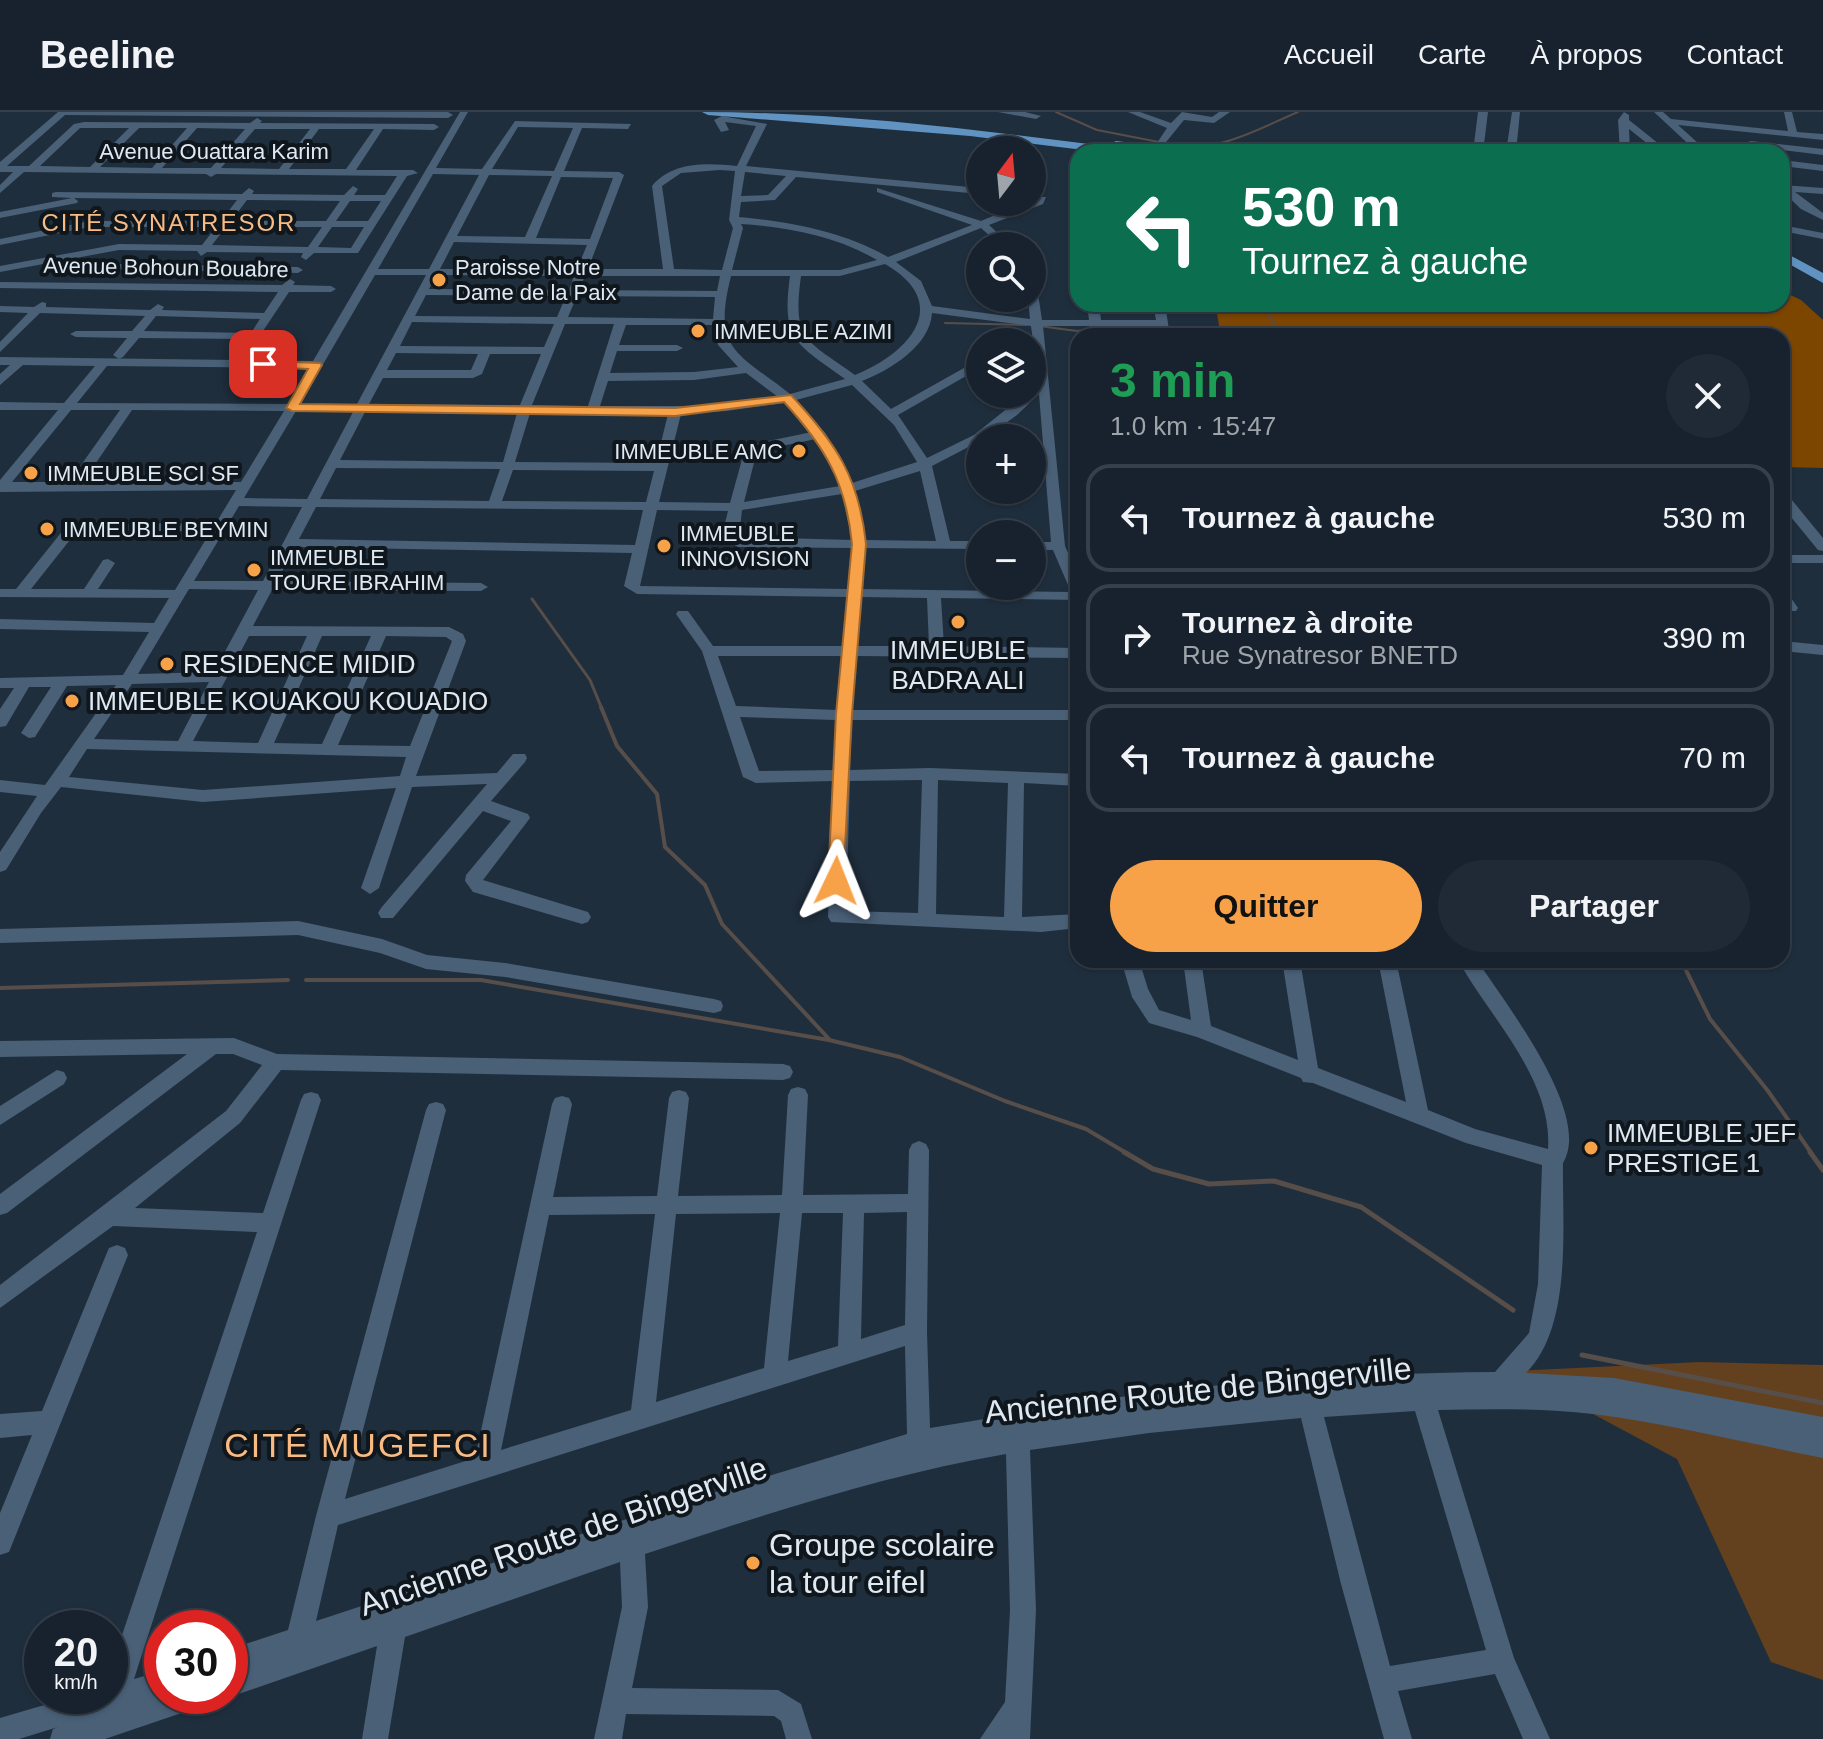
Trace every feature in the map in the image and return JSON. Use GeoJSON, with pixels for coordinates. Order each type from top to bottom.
{"type":"FeatureCollection","features":[{"type":"Feature","properties":{"kind":"main road"},"geometry":{"type":"LineString","coordinates":[[708,112],[996,135],[1070,144]]}},
{"type":"Feature","properties":{"kind":"main road"},"geometry":{"type":"LineString","coordinates":[[797,112],[984,128],[1117,144]]}},
{"type":"Feature","properties":{"kind":"main road"},"geometry":{"type":"LineString","coordinates":[[1790,260],[1823,279]]}},
{"type":"Feature","properties":{"kind":"street"},"geometry":{"type":"LineString","coordinates":[[0,866],[127,680],[292,408],[464,112]]}},
{"type":"Feature","properties":{"kind":"street"},"geometry":{"type":"LineString","coordinates":[[1003,112],[1036,116]]}},
{"type":"Feature","properties":{"kind":"street"},"geometry":{"type":"LineString","coordinates":[[1132,112],[1172,127]]}},
{"type":"Feature","properties":{"kind":"street"},"geometry":{"type":"LineString","coordinates":[[1161,144],[1184,114],[1214,120],[1225,112]]}},
{"type":"Feature","properties":{"kind":"street"},"geometry":{"type":"LineString","coordinates":[[1479,144],[1483,112]]}},
{"type":"Feature","properties":{"kind":"street"},"geometry":{"type":"LineString","coordinates":[[1512,144],[1516,112]]}},
{"type":"Feature","properties":{"kind":"street"},"geometry":{"type":"LineString","coordinates":[[1658,112],[1694,144]]}},
{"type":"Feature","properties":{"kind":"street"},"geometry":{"type":"LineString","coordinates":[[1788,112],[1793,134]]}},
{"type":"Feature","properties":{"kind":"street"},"geometry":{"type":"LineString","coordinates":[[0,168],[59,113],[448,115]]}},
{"type":"Feature","properties":{"kind":"street"},"geometry":{"type":"LineString","coordinates":[[255,336],[192,340],[136,335],[72,338],[264,113]]}},
{"type":"Feature","properties":{"kind":"street"},"geometry":{"type":"LineString","coordinates":[[1624,116],[1625,144]]}},
{"type":"Feature","properties":{"kind":"street"},"geometry":{"type":"LineString","coordinates":[[1624,116],[1655,144]]}},
{"type":"Feature","properties":{"kind":"street"},"geometry":{"type":"LineString","coordinates":[[1667,121],[1701,119],[1823,137]]}},
{"type":"Feature","properties":{"kind":"street"},"geometry":{"type":"LineString","coordinates":[[724,130],[719,120],[762,124],[744,153],[739,168],[734,220],[738,228],[718,322],[720,339],[732,355],[787,398],[820,434],[840,465],[849,489],[859,544],[844,714],[837,917],[1013,924],[1070,921]]}},
{"type":"Feature","properties":{"kind":"street"},"geometry":{"type":"LineString","coordinates":[[183,746],[432,272],[486,171],[516,123],[628,126]]}},
{"type":"Feature","properties":{"kind":"street"},"geometry":{"type":"LineString","coordinates":[[529,241],[579,124]]}},
{"type":"Feature","properties":{"kind":"street"},"geometry":{"type":"LineString","coordinates":[[1749,125],[1751,144]]}},
{"type":"Feature","properties":{"kind":"street"},"geometry":{"type":"LineString","coordinates":[[0,190],[80,126],[434,127]]}},
{"type":"Feature","properties":{"kind":"street"},"geometry":{"type":"LineString","coordinates":[[45,206],[136,126]]}},
{"type":"Feature","properties":{"kind":"street"},"geometry":{"type":"LineString","coordinates":[[154,171],[194,126]]}},
{"type":"Feature","properties":{"kind":"street"},"geometry":{"type":"LineString","coordinates":[[282,171],[317,126]]}},
{"type":"Feature","properties":{"kind":"street"},"geometry":{"type":"LineString","coordinates":[[349,172],[380,127]]}},
{"type":"Feature","properties":{"kind":"street"},"geometry":{"type":"LineString","coordinates":[[1790,150],[1823,152]]}},
{"type":"Feature","properties":{"kind":"street"},"geometry":{"type":"LineString","coordinates":[[1790,164],[1823,168]]}},
{"type":"Feature","properties":{"kind":"street","name":"Avenue Ouattara Karim"},"geometry":{"type":"LineString","coordinates":[[0,168],[73,180],[154,171],[486,171],[619,175],[595,242]]}},
{"type":"Feature","properties":{"kind":"street"},"geometry":{"type":"LineString","coordinates":[[668,272],[671,254],[656,204],[657,186],[671,172],[688,168],[739,168],[966,190]]}},
{"type":"Feature","properties":{"kind":"street"},"geometry":{"type":"LineString","coordinates":[[119,355],[266,171]]}},
{"type":"Feature","properties":{"kind":"street"},"geometry":{"type":"LineString","coordinates":[[192,340],[241,269],[260,249],[315,172]]}},
{"type":"Feature","properties":{"kind":"street"},"geometry":{"type":"LineString","coordinates":[[241,356],[364,172]]}},
{"type":"Feature","properties":{"kind":"street"},"geometry":{"type":"LineString","coordinates":[[0,269],[119,247],[354,251],[404,173]]}},
{"type":"Feature","properties":{"kind":"street"},"geometry":{"type":"LineString","coordinates":[[736,199],[771,198],[794,173]]}},
{"type":"Feature","properties":{"kind":"street"},"geometry":{"type":"LineString","coordinates":[[1790,174],[1823,178]]}},
{"type":"Feature","properties":{"kind":"street"},"geometry":{"type":"LineString","coordinates":[[816,176],[919,202],[983,225],[991,232]]}},
{"type":"Feature","properties":{"kind":"street"},"geometry":{"type":"LineString","coordinates":[[73,180],[102,196],[108,223],[116,234],[119,247]]}},
{"type":"Feature","properties":{"kind":"street"},"geometry":{"type":"LineString","coordinates":[[1790,188],[1823,191]]}},
{"type":"Feature","properties":{"kind":"street"},"geometry":{"type":"LineString","coordinates":[[1790,193],[1823,217]]}},
{"type":"Feature","properties":{"kind":"street"},"geometry":{"type":"LineString","coordinates":[[0,215],[102,196],[246,196],[287,213],[329,224],[370,224]]}},
{"type":"Feature","properties":{"kind":"street"},"geometry":{"type":"LineString","coordinates":[[0,242],[108,223],[223,224],[287,213],[347,197],[387,198]]}},
{"type":"Feature","properties":{"kind":"street"},"geometry":{"type":"LineString","coordinates":[[370,272],[840,273],[890,260],[1005,216]]}},
{"type":"Feature","properties":{"kind":"street"},"geometry":{"type":"LineString","coordinates":[[0,406],[675,412],[787,398],[853,379],[882,366],[910,346],[923,327],[928,309],[927,297],[912,278],[890,260],[843,240],[801,228],[734,220]]}},
{"type":"Feature","properties":{"kind":"street"},"geometry":{"type":"LineString","coordinates":[[1790,231],[1823,236]]}},
{"type":"Feature","properties":{"kind":"street"},"geometry":{"type":"LineString","coordinates":[[450,239],[595,242],[524,410],[494,504]]}},
{"type":"Feature","properties":{"kind":"street"},"geometry":{"type":"LineString","coordinates":[[0,349],[96,251]]}},
{"type":"Feature","properties":{"kind":"street"},"geometry":{"type":"LineString","coordinates":[[38,262],[43,266],[78,268],[298,270]]}},
{"type":"Feature","properties":{"kind":"street"},"geometry":{"type":"LineString","coordinates":[[796,273],[791,310],[793,325],[804,343],[853,379],[907,434],[925,465],[944,545]]}},
{"type":"Feature","properties":{"kind":"street","name":"Avenue Bohoun Bouabre"},"geometry":{"type":"LineString","coordinates":[[1,286],[331,289]]}},
{"type":"Feature","properties":{"kind":"street"},"geometry":{"type":"LineString","coordinates":[[422,292],[723,294]]}},
{"type":"Feature","properties":{"kind":"street"},"geometry":{"type":"LineString","coordinates":[[0,309],[268,316]]}},
{"type":"Feature","properties":{"kind":"street"},"geometry":{"type":"LineString","coordinates":[[928,309],[1074,328]]}},
{"type":"Feature","properties":{"kind":"street"},"geometry":{"type":"LineString","coordinates":[[1035,312],[1037,328]]}},
{"type":"Feature","properties":{"kind":"street"},"geometry":{"type":"LineString","coordinates":[[407,319],[718,322]]}},
{"type":"Feature","properties":{"kind":"street"},"geometry":{"type":"LineString","coordinates":[[592,411],[621,321]]}},
{"type":"Feature","properties":{"kind":"street"},"geometry":{"type":"LineString","coordinates":[[613,348],[677,348]]}},
{"type":"Feature","properties":{"kind":"street"},"geometry":{"type":"LineString","coordinates":[[392,349],[548,351]]}},
{"type":"Feature","properties":{"kind":"street"},"geometry":{"type":"LineString","coordinates":[[379,374],[473,374],[478,371],[485,350]]}},
{"type":"Feature","properties":{"kind":"street"},"geometry":{"type":"LineString","coordinates":[[0,361],[316,365]]}},
{"type":"Feature","properties":{"kind":"street"},"geometry":{"type":"LineString","coordinates":[[0,381],[20,361]]}},
{"type":"Feature","properties":{"kind":"street"},"geometry":{"type":"LineString","coordinates":[[0,487],[103,363]]}},
{"type":"Feature","properties":{"kind":"street"},"geometry":{"type":"LineString","coordinates":[[603,377],[694,376],[750,369]]}},
{"type":"Feature","properties":{"kind":"street"},"geometry":{"type":"LineString","coordinates":[[890,414],[966,372]]}},
{"type":"Feature","properties":{"kind":"street"},"geometry":{"type":"LineString","coordinates":[[1046,405],[1058,546],[1070,575]]}},
{"type":"Feature","properties":{"kind":"street"},"geometry":{"type":"LineString","coordinates":[[74,485],[129,406]]}},
{"type":"Feature","properties":{"kind":"street"},"geometry":{"type":"LineString","coordinates":[[234,502],[736,507],[849,489],[925,465],[998,427],[1017,408]]}},
{"type":"Feature","properties":{"kind":"street"},"geometry":{"type":"LineString","coordinates":[[675,412],[638,549],[631,586],[637,590],[1070,594]]}},
{"type":"Feature","properties":{"kind":"street"},"geometry":{"type":"LineString","coordinates":[[820,434],[753,448],[747,461],[731,536],[738,543],[966,545]]}},
{"type":"Feature","properties":{"kind":"street"},"geometry":{"type":"LineString","coordinates":[[331,464],[661,467]]}},
{"type":"Feature","properties":{"kind":"street"},"geometry":{"type":"LineString","coordinates":[[0,487],[244,486]]}},
{"type":"Feature","properties":{"kind":"street"},"geometry":{"type":"LineString","coordinates":[[1790,507],[1823,547]]}},
{"type":"Feature","properties":{"kind":"street"},"geometry":{"type":"LineString","coordinates":[[1790,519],[1800,519]]}},
{"type":"Feature","properties":{"kind":"street"},"geometry":{"type":"LineString","coordinates":[[20,593],[73,527],[219,527]]}},
{"type":"Feature","properties":{"kind":"street"},"geometry":{"type":"LineString","coordinates":[[290,543],[638,549]]}},
{"type":"Feature","properties":{"kind":"street"},"geometry":{"type":"LineString","coordinates":[[1046,546],[1058,546]]}},
{"type":"Feature","properties":{"kind":"street"},"geometry":{"type":"LineString","coordinates":[[1790,559],[1823,559]]}},
{"type":"Feature","properties":{"kind":"street"},"geometry":{"type":"LineString","coordinates":[[88,594],[108,563]]}},
{"type":"Feature","properties":{"kind":"street"},"geometry":{"type":"LineString","coordinates":[[0,593],[88,594],[266,584],[481,587]]}},
{"type":"Feature","properties":{"kind":"street"},"geometry":{"type":"LineString","coordinates":[[934,594],[937,651]]}},
{"type":"Feature","properties":{"kind":"street"},"geometry":{"type":"LineString","coordinates":[[683,614],[709,651],[749,773],[756,777],[930,774],[1070,780]]}},
{"type":"Feature","properties":{"kind":"street"},"geometry":{"type":"LineString","coordinates":[[0,624],[158,628]]}},
{"type":"Feature","properties":{"kind":"street"},"geometry":{"type":"LineString","coordinates":[[243,631],[453,633],[459,641],[416,752],[370,888]]}},
{"type":"Feature","properties":{"kind":"street"},"geometry":{"type":"LineString","coordinates":[[328,749],[380,632]]}},
{"type":"Feature","properties":{"kind":"street"},"geometry":{"type":"LineString","coordinates":[[264,748],[315,634]]}},
{"type":"Feature","properties":{"kind":"street"},"geometry":{"type":"LineString","coordinates":[[1790,647],[1823,650]]}},
{"type":"Feature","properties":{"kind":"street"},"geometry":{"type":"LineString","coordinates":[[709,651],[1070,653]]}},
{"type":"Feature","properties":{"kind":"street"},"geometry":{"type":"LineString","coordinates":[[0,683],[221,677]]}},
{"type":"Feature","properties":{"kind":"street"},"geometry":{"type":"LineString","coordinates":[[29,733],[62,682]]}},
{"type":"Feature","properties":{"kind":"street"},"geometry":{"type":"LineString","coordinates":[[0,722],[24,683]]}},
{"type":"Feature","properties":{"kind":"street"},"geometry":{"type":"LineString","coordinates":[[730,711],[1070,715]]}},
{"type":"Feature","properties":{"kind":"street"},"geometry":{"type":"LineString","coordinates":[[84,744],[416,752]]}},
{"type":"Feature","properties":{"kind":"street"},"geometry":{"type":"LineString","coordinates":[[387,913],[519,758]]}},
{"type":"Feature","properties":{"kind":"street"},"geometry":{"type":"LineString","coordinates":[[927,921],[930,774]]}},
{"type":"Feature","properties":{"kind":"street"},"geometry":{"type":"LineString","coordinates":[[0,786],[53,786],[203,796],[339,784],[502,778]]}},
{"type":"Feature","properties":{"kind":"street"},"geometry":{"type":"LineString","coordinates":[[1013,924],[1016,778]]}},
{"type":"Feature","properties":{"kind":"street"},"geometry":{"type":"LineString","coordinates":[[481,804],[522,818],[500,849],[475,875],[474,881],[479,887],[582,917]]}},
{"type":"Feature","properties":{"kind":"street"},"geometry":{"type":"LineString","coordinates":[[0,936],[298,928],[382,946],[426,962],[505,970],[714,1006]]}},
{"type":"Feature","properties":{"kind":"street"},"geometry":{"type":"LineString","coordinates":[[1132,968],[1152,1015],[1202,1031],[1419,1117],[1487,1141],[1553,1159]]}},
{"type":"Feature","properties":{"kind":"street"},"geometry":{"type":"LineString","coordinates":[[1193,968],[1202,1031]]}},
{"type":"Feature","properties":{"kind":"street"},"geometry":{"type":"LineString","coordinates":[[1292,968],[1310,1076]]}},
{"type":"Feature","properties":{"kind":"street"},"geometry":{"type":"LineString","coordinates":[[1389,968],[1419,1117]]}},
{"type":"Feature","properties":{"kind":"street"},"geometry":{"type":"LineString","coordinates":[[1472,968],[1552,1095],[1560,1131],[1557,1156],[1553,1159],[1546,1311],[1539,1337],[1522,1361],[1500,1383]]}},
{"type":"Feature","properties":{"kind":"street"},"geometry":{"type":"LineString","coordinates":[[0,1049],[234,1046],[276,1062],[783,1072]]}},
{"type":"Feature","properties":{"kind":"street"},"geometry":{"type":"LineString","coordinates":[[0,1206],[211,1047]]}},
{"type":"Feature","properties":{"kind":"street"},"geometry":{"type":"LineString","coordinates":[[0,1298],[233,1117],[276,1062]]}},
{"type":"Feature","properties":{"kind":"street"},"geometry":{"type":"LineString","coordinates":[[0,1117],[57,1078]]}},
{"type":"Feature","properties":{"kind":"street"},"geometry":{"type":"LineString","coordinates":[[775,1378],[792,1203],[798,1095]]}},
{"type":"Feature","properties":{"kind":"street"},"geometry":{"type":"LineString","coordinates":[[642,1419],[679,1098]]}},
{"type":"Feature","properties":{"kind":"street"},"geometry":{"type":"LineString","coordinates":[[128,1657],[311,1100]]}},
{"type":"Feature","properties":{"kind":"street"},"geometry":{"type":"LineString","coordinates":[[485,1468],[562,1104]]}},
{"type":"Feature","properties":{"kind":"street"},"geometry":{"type":"LineString","coordinates":[[296,1651],[328,1516],[436,1110]]}},
{"type":"Feature","properties":{"kind":"street"},"geometry":{"type":"LineString","coordinates":[[919,1150],[916,1332],[919,1442]]}},
{"type":"Feature","properties":{"kind":"street"},"geometry":{"type":"LineString","coordinates":[[849,1355],[854,1202]]}},
{"type":"Feature","properties":{"kind":"street"},"geometry":{"type":"LineString","coordinates":[[539,1206],[919,1203]]}},
{"type":"Feature","properties":{"kind":"street"},"geometry":{"type":"LineString","coordinates":[[109,1216],[271,1223]]}},
{"type":"Feature","properties":{"kind":"street"},"geometry":{"type":"LineString","coordinates":[[0,1543],[117,1255]]}},
{"type":"Feature","properties":{"kind":"street"},"geometry":{"type":"LineString","coordinates":[[328,1516],[916,1332]]}},
{"type":"Feature","properties":{"kind":"street","name":"Ancienne Route de Bingerville"},"geometry":{"type":"LineString","coordinates":[[248,1675],[296,1651],[630,1530],[919,1442],[1042,1419],[1203,1398],[1418,1384],[1500,1383],[1614,1389],[1823,1429]]}},
{"type":"Feature","properties":{"kind":"street"},"geometry":{"type":"LineString","coordinates":[[1423,1398],[1502,1660],[1537,1739]]}},
{"type":"Feature","properties":{"kind":"street","name":"Ancienne Route de Bingerville"},"geometry":{"type":"LineString","coordinates":[[248,1659],[393,1629],[786,1496],[921,1460],[1087,1430],[1310,1406],[1423,1398],[1559,1400],[1823,1446]]}},
{"type":"Feature","properties":{"kind":"street"},"geometry":{"type":"LineString","coordinates":[[1310,1406],[1398,1739]]}},
{"type":"Feature","properties":{"kind":"street"},"geometry":{"type":"LineString","coordinates":[[0,1426],[49,1422]]}},
{"type":"Feature","properties":{"kind":"street"},"geometry":{"type":"LineString","coordinates":[[1017,1739],[1023,1610],[1018,1441]]}},
{"type":"Feature","properties":{"kind":"street"},"geometry":{"type":"LineString","coordinates":[[608,1739],[635,1607],[632,1546]]}},
{"type":"Feature","properties":{"kind":"street"},"geometry":{"type":"LineString","coordinates":[[375,1739],[393,1629]]}},
{"type":"Feature","properties":{"kind":"street"},"geometry":{"type":"LineString","coordinates":[[1381,1681],[1502,1660]]}},
{"type":"Feature","properties":{"kind":"street"},"geometry":{"type":"LineString","coordinates":[[617,1701],[778,1703],[792,1713],[799,1739]]}},
{"type":"Feature","properties":{"kind":"street"},"geometry":{"type":"LineString","coordinates":[[994,1739],[1017,1709]]}},
{"type":"Feature","properties":{"kind":"street"},"geometry":{"type":"LineString","coordinates":[[63,1739],[144,1713]]}},
{"type":"Feature","properties":{"kind":"street"},"geometry":{"type":"LineString","coordinates":[[0,1731],[61,1714]]}},
{"type":"Feature","properties":{"kind":"shaded area"},"geometry":{"type":"Polygon","coordinates":[[[1790,295],[1801,300],[1823,320],[1823,468],[1790,467],[1790,328],[1220,328],[1217,314],[1790,312],[1790,295]]]}},
{"type":"Feature","properties":{"kind":"shaded area"},"geometry":{"type":"Polygon","coordinates":[[[1700,1362],[1823,1365],[1823,1680],[1771,1662],[1677,1459],[1513,1371],[1700,1362]]]}},
{"type":"Feature","properties":{"kind":"waterway"},"geometry":{"type":"LineString","coordinates":[[1056,112],[1097,130],[1159,142]]}},
{"type":"Feature","properties":{"kind":"waterway"},"geometry":{"type":"LineString","coordinates":[[1215,144],[1251,133],[1298,112]]}},
{"type":"Feature","properties":{"kind":"waterway"},"geometry":{"type":"LineString","coordinates":[[1267,312],[1276,328]]}},
{"type":"Feature","properties":{"kind":"waterway"},"geometry":{"type":"LineString","coordinates":[[945,323],[1026,325]]}},
{"type":"Feature","properties":{"kind":"waterway"},"geometry":{"type":"LineString","coordinates":[[1039,326],[1070,330]]}},
{"type":"Feature","properties":{"kind":"waterway"},"geometry":{"type":"LineString","coordinates":[[1105,328],[1153,328]]}},
{"type":"Feature","properties":{"kind":"waterway"},"geometry":{"type":"LineString","coordinates":[[532,599],[590,680],[602,709]]}},
{"type":"Feature","properties":{"kind":"waterway"},"geometry":{"type":"LineString","coordinates":[[601,707],[617,746],[657,794],[665,847],[705,885],[722,924],[829,1039]]}},
{"type":"Feature","properties":{"kind":"waterway"},"geometry":{"type":"LineString","coordinates":[[1685,968],[1710,1019],[1768,1091],[1812,1154]]}},
{"type":"Feature","properties":{"kind":"waterway"},"geometry":{"type":"LineString","coordinates":[[0,988],[288,980]]}},
{"type":"Feature","properties":{"kind":"waterway"},"geometry":{"type":"LineString","coordinates":[[306,980],[481,980],[829,1040],[900,1057],[1005,1101],[1086,1129],[1128,1154]]}},
{"type":"Feature","properties":{"kind":"waterway"},"geometry":{"type":"LineString","coordinates":[[1124,1152],[1153,1169],[1209,1184],[1274,1181],[1361,1207],[1513,1310]]}},
{"type":"Feature","properties":{"kind":"waterway"},"geometry":{"type":"LineString","coordinates":[[1810,1152],[1823,1170]]}},
{"type":"Feature","properties":{"kind":"waterway"},"geometry":{"type":"LineString","coordinates":[[1582,1355],[1823,1403]]}},
{"type":"Feature","properties":{"kind":"place","name":"Paroisse Notre Dame de la Paix"},"geometry":{"type":"Point","coordinates":[439,280]}},
{"type":"Feature","properties":{"kind":"place","name":"IMMEUBLE AZIMI"},"geometry":{"type":"Point","coordinates":[698,331]}},
{"type":"Feature","properties":{"kind":"place","name":"IMMEUBLE AMC"},"geometry":{"type":"Point","coordinates":[799,451]}},
{"type":"Feature","properties":{"kind":"place","name":"IMMEUBLE SCI SF"},"geometry":{"type":"Point","coordinates":[31,473]}},
{"type":"Feature","properties":{"kind":"place","name":"IMMEUBLE BEYMIN"},"geometry":{"type":"Point","coordinates":[47,529]}},
{"type":"Feature","properties":{"kind":"place","name":"IMMEUBLE INNOVISION"},"geometry":{"type":"Point","coordinates":[664,546]}},
{"type":"Feature","properties":{"kind":"place","name":"IMMEUBLE TOURE IBRAHIM"},"geometry":{"type":"Point","coordinates":[254,570]}},
{"type":"Feature","properties":{"kind":"place","name":"IMMEUBLE BADRA ALI"},"geometry":{"type":"Point","coordinates":[958,622]}},
{"type":"Feature","properties":{"kind":"place","name":"RESIDENCE MIDID"},"geometry":{"type":"Point","coordinates":[167,664]}},
{"type":"Feature","properties":{"kind":"place","name":"IMMEUBLE KOUAKOU KOUADIO"},"geometry":{"type":"Point","coordinates":[72,701]}},
{"type":"Feature","properties":{"kind":"place","name":"IMMEUBLE JEF PRESTIGE 1"},"geometry":{"type":"Point","coordinates":[1591,1148]}},
{"type":"Feature","properties":{"kind":"place","name":"Groupe scolaire la tour eifel"},"geometry":{"type":"Point","coordinates":[753,1563]}},
{"type":"Feature","properties":{"kind":"district","name":"CITÉ SYNATRESOR"},"geometry":{"type":"Point","coordinates":[169,223]}},
{"type":"Feature","properties":{"kind":"district","name":"CITÉ MUGEFCI"},"geometry":{"type":"Point","coordinates":[358,1445]}},
{"type":"Feature","properties":{"kind":"route"},"geometry":{"type":"LineString","coordinates":[[263,364],[316,365],[292,408],[675,412],[787,398],[809,420],[840,465],[857,521],[859,544],[844,714],[836,881]]}}]}
